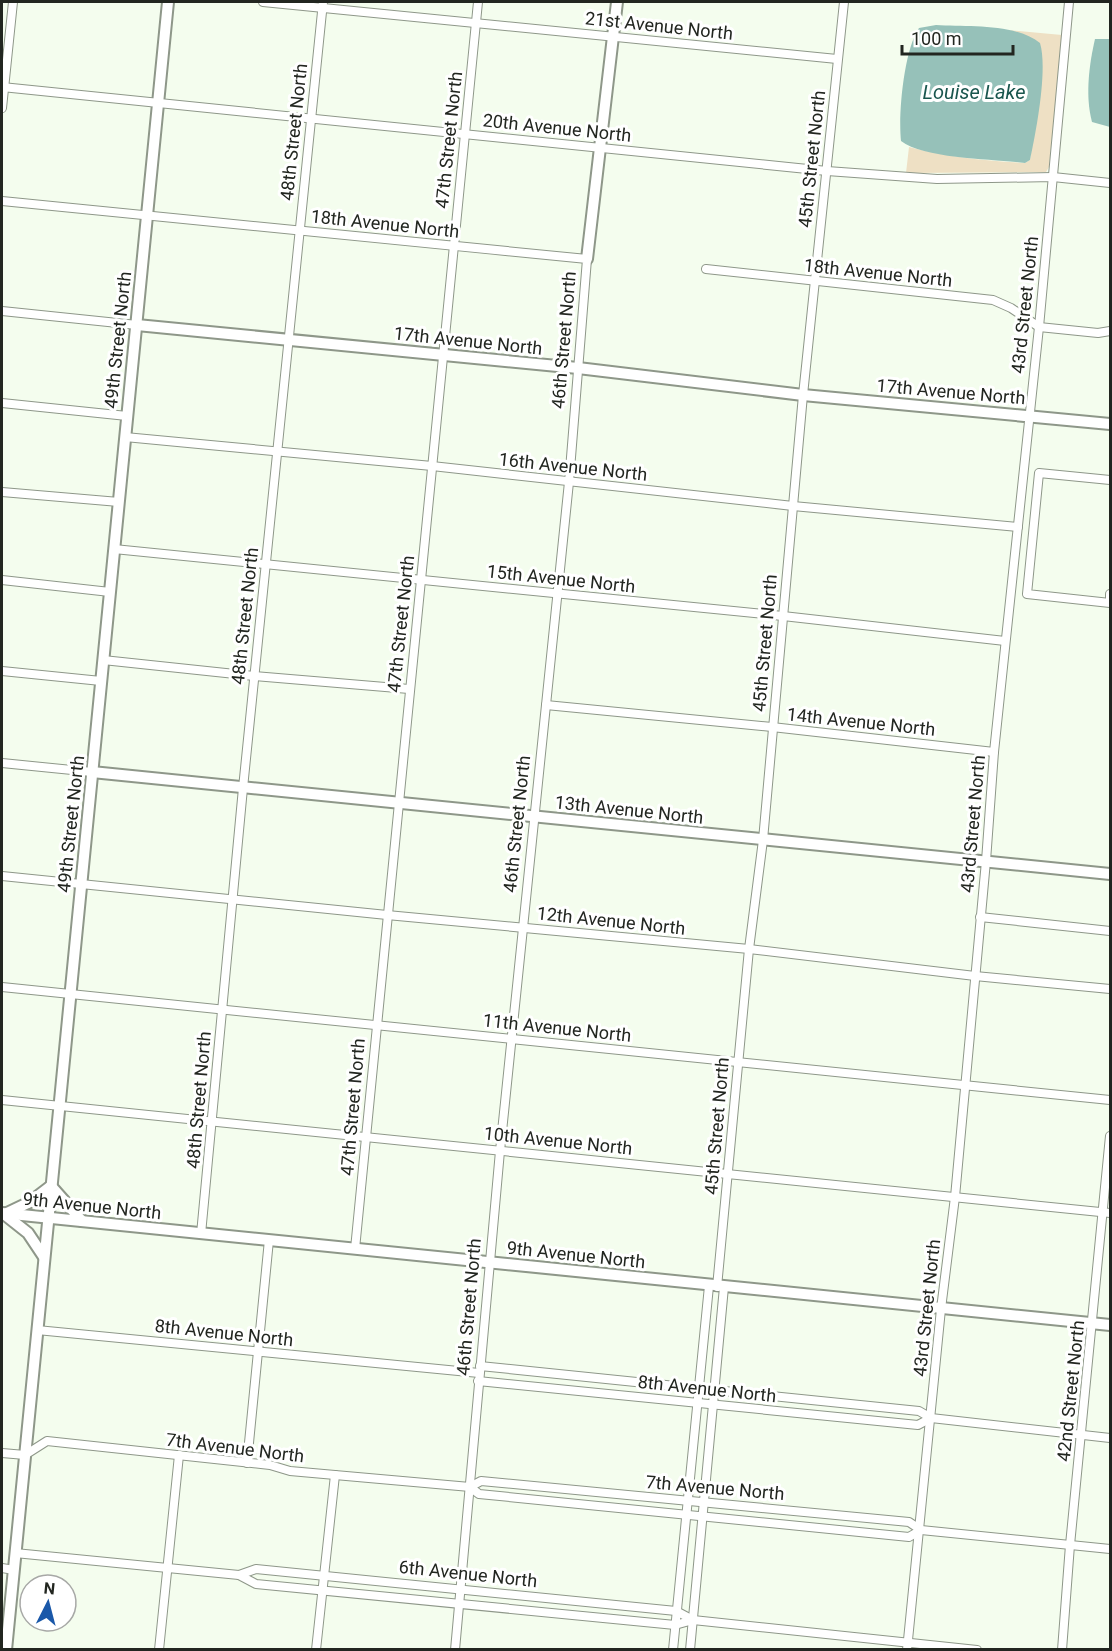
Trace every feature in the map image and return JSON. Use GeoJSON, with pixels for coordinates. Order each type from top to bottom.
{"type":"FeatureCollection","features":[{"type":"Feature","properties":{"kind":"street"},"geometry":{"type":"LineString","coordinates":[[2,108],[13,2]]}},
{"type":"Feature","properties":{"kind":"street","name":"49th Street North"},"geometry":{"type":"LineString","coordinates":[[6,1650],[168,2]]}},
{"type":"Feature","properties":{"kind":"street","name":"21st Avenue North"},"geometry":{"type":"LineString","coordinates":[[263,2],[322,4],[476,23],[837,59]]}},
{"type":"Feature","properties":{"kind":"street","name":"47th Street North"},"geometry":{"type":"LineString","coordinates":[[355,1249],[478,2]]}},
{"type":"Feature","properties":{"kind":"street","name":"46th Street North"},"geometry":{"type":"LineString","coordinates":[[455,1650],[500,1151],[569,482],[587,259],[617,2]]}},
{"type":"Feature","properties":{"kind":"street","name":"45th Street North"},"geometry":{"type":"LineString","coordinates":[[673,1650],[699,1388],[716,1287],[749,949],[763,840],[814,281],[844,2]]}},
{"type":"Feature","properties":{"kind":"street","name":"43rd Street North"},"geometry":{"type":"LineString","coordinates":[[908,1646],[941,1309],[955,1197],[994,752],[1039,327],[1069,2]]}},
{"type":"Feature","properties":{"kind":"street","name":"48th Street North"},"geometry":{"type":"LineString","coordinates":[[201,1234],[254,676],[322,4]]}},
{"type":"Feature","properties":{"kind":"street","name":"20th Avenue North"},"geometry":{"type":"LineString","coordinates":[[3,87],[826,171],[937,179],[1053,177],[1110,183]]}},
{"type":"Feature","properties":{"kind":"street","name":"18th Avenue North"},"geometry":{"type":"LineString","coordinates":[[2,201],[587,259]]}},
{"type":"Feature","properties":{"kind":"street","name":"18th Avenue North"},"geometry":{"type":"LineString","coordinates":[[706,269],[993,300],[1011,308],[1039,327]]}},
{"type":"Feature","properties":{"kind":"street","name":"17th Avenue North"},"geometry":{"type":"LineString","coordinates":[[2,311],[578,368],[803,395],[1110,424]]}},
{"type":"Feature","properties":{"kind":"street"},"geometry":{"type":"LineString","coordinates":[[1039,327],[1098,333],[1110,331]]}},
{"type":"Feature","properties":{"kind":"street"},"geometry":{"type":"LineString","coordinates":[[2,403],[128,416]]}},
{"type":"Feature","properties":{"kind":"street","name":"16th Avenue North"},"geometry":{"type":"LineString","coordinates":[[125,437],[432,465],[1018,530],[1033,534]]}},
{"type":"Feature","properties":{"kind":"street"},"geometry":{"type":"LineString","coordinates":[[1110,480],[1039,473],[1027,594],[1110,603],[1110,594]]}},
{"type":"Feature","properties":{"kind":"street"},"geometry":{"type":"LineString","coordinates":[[2,492],[119,502]]}},
{"type":"Feature","properties":{"kind":"street","name":"15th Avenue North"},"geometry":{"type":"LineString","coordinates":[[114,549],[783,616],[1005,641]]}},
{"type":"Feature","properties":{"kind":"street"},"geometry":{"type":"LineString","coordinates":[[2,580],[110,592]]}},
{"type":"Feature","properties":{"kind":"street"},"geometry":{"type":"LineString","coordinates":[[103,660],[254,676],[410,688]]}},
{"type":"Feature","properties":{"kind":"street"},"geometry":{"type":"LineString","coordinates":[[2,671],[101,681]]}},
{"type":"Feature","properties":{"kind":"street","name":"14th Avenue North"},"geometry":{"type":"LineString","coordinates":[[546,705],[994,752]]}},
{"type":"Feature","properties":{"kind":"street","name":"13th Avenue North"},"geometry":{"type":"LineString","coordinates":[[2,763],[1110,874]]}},
{"type":"Feature","properties":{"kind":"street","name":"12th Avenue North"},"geometry":{"type":"LineString","coordinates":[[2,876],[749,949],[975,976],[1110,989]]}},
{"type":"Feature","properties":{"kind":"street"},"geometry":{"type":"LineString","coordinates":[[980,918],[1110,931]]}},
{"type":"Feature","properties":{"kind":"street","name":"11th Avenue North"},"geometry":{"type":"LineString","coordinates":[[2,987],[1110,1100]]}},
{"type":"Feature","properties":{"kind":"street","name":"10th Avenue North"},"geometry":{"type":"LineString","coordinates":[[2,1100],[1106,1213]]}},
{"type":"Feature","properties":{"kind":"street","name":"42nd Street North"},"geometry":{"type":"LineString","coordinates":[[1062,1650],[1070,1545],[1106,1213],[1110,1136]]}},
{"type":"Feature","properties":{"kind":"street"},"geometry":{"type":"LineString","coordinates":[[2,1214],[30,1202],[51,1186],[82,1221]]}},
{"type":"Feature","properties":{"kind":"street"},"geometry":{"type":"LineString","coordinates":[[2,1214],[28,1233],[44,1257]]}},
{"type":"Feature","properties":{"kind":"street","name":"9th Avenue North"},"geometry":{"type":"LineString","coordinates":[[2,1214],[1110,1325]]}},
{"type":"Feature","properties":{"kind":"street"},"geometry":{"type":"LineString","coordinates":[[248,1463],[269,1240]]}},
{"type":"Feature","properties":{"kind":"street","name":"45th Street North"},"geometry":{"type":"LineString","coordinates":[[690,1650],[715,1389],[716,1287]]}},
{"type":"Feature","properties":{"kind":"street","name":"8th Avenue North"},"geometry":{"type":"LineString","coordinates":[[37,1330],[479,1373],[715,1389],[919,1411],[931,1418],[1110,1438]]}},
{"type":"Feature","properties":{"kind":"street","name":"8th Avenue North"},"geometry":{"type":"LineString","coordinates":[[479,1373],[698,1403],[918,1425],[931,1418]]}},
{"type":"Feature","properties":{"kind":"street","name":"7th Avenue North"},"geometry":{"type":"LineString","coordinates":[[25,1455],[47,1441],[270,1465],[290,1471],[470,1487],[479,1494],[909,1537],[921,1530]]}},
{"type":"Feature","properties":{"kind":"street"},"geometry":{"type":"LineString","coordinates":[[2,1453],[25,1455]]}},
{"type":"Feature","properties":{"kind":"street"},"geometry":{"type":"LineString","coordinates":[[159,1650],[179,1455]]}},
{"type":"Feature","properties":{"kind":"street"},"geometry":{"type":"LineString","coordinates":[[316,1650],[335,1475]]}},
{"type":"Feature","properties":{"kind":"street","name":"7th Avenue North"},"geometry":{"type":"LineString","coordinates":[[470,1487],[481,1480],[909,1522],[921,1530],[1110,1549]]}},
{"type":"Feature","properties":{"kind":"street","name":"6th Avenue North"},"geometry":{"type":"LineString","coordinates":[[15,1553],[239,1575],[256,1584],[460,1605],[675,1625],[693,1620]]}},
{"type":"Feature","properties":{"kind":"street"},"geometry":{"type":"LineString","coordinates":[[2,1568],[14,1570]]}},
{"type":"Feature","properties":{"kind":"street","name":"6th Avenue North"},"geometry":{"type":"LineString","coordinates":[[239,1575],[256,1569],[462,1588],[676,1611],[693,1620],[908,1646],[977,1650]]}},
{"type":"Feature","properties":{"kind":"shaded area"},"geometry":{"type":"Polygon","coordinates":[[[1008,30],[1062,35],[1049,167],[1046,172],[906,173],[909,147],[981,160],[1025,163],[1030,160],[1034,130],[1023,34],[1008,30]]]}},
{"type":"Feature","properties":{"kind":"water","name":"Louise Lake"},"geometry":{"type":"Polygon","coordinates":[[[936,25],[1004,29],[1018,32],[1040,43],[1042,84],[1030,160],[1025,163],[956,157],[924,151],[901,141],[901,99],[909,51],[919,28],[936,25]]]}},
{"type":"Feature","properties":{"kind":"water"},"geometry":{"type":"Polygon","coordinates":[[[1095,39],[1110,39],[1110,127],[1092,122],[1090,112],[1089,80],[1095,39]]]}}]}
